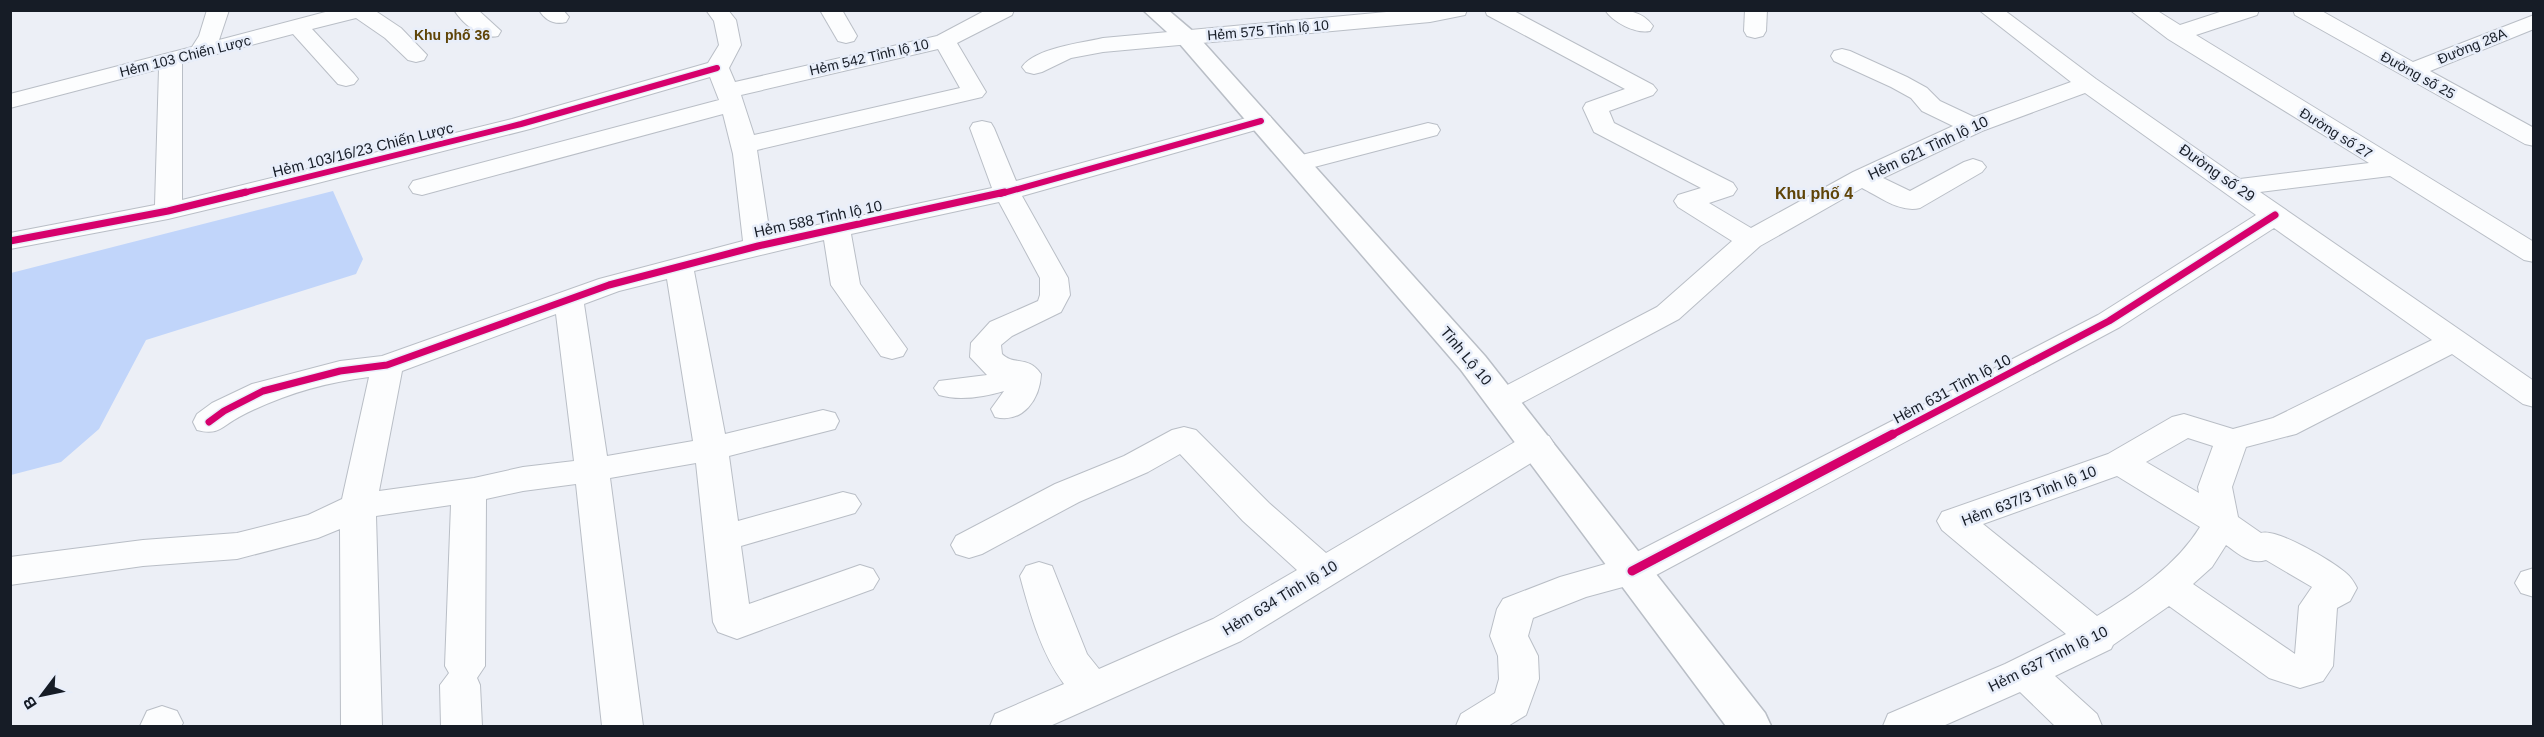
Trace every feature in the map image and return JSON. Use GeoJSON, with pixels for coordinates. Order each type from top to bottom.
{"type":"FeatureCollection","features":[{"type":"Feature","properties":{"kind":"main road","name":"Tỉnh Lộ 10"},"geometry":{"type":"LineString","coordinates":[[1154,10],[1187,38],[1473,363],[1750,726]]}},
{"type":"Feature","properties":{"kind":"street"},"geometry":{"type":"LineString","coordinates":[[201,52],[210,36],[218,10]]}},
{"type":"Feature","properties":{"kind":"street"},"geometry":{"type":"LineString","coordinates":[[360,10],[393,33],[416,55]]}},
{"type":"Feature","properties":{"kind":"street","name":"Hẻm 103 Chiến Lược"},"geometry":{"type":"LineString","coordinates":[[10,101],[360,10]]}},
{"type":"Feature","properties":{"kind":"street"},"geometry":{"type":"LineString","coordinates":[[464,10],[490,31]]}},
{"type":"Feature","properties":{"kind":"street"},"geometry":{"type":"LineString","coordinates":[[716,10],[725,20],[730,45],[726,87],[744,145],[758,246]]}},
{"type":"Feature","properties":{"kind":"street"},"geometry":{"type":"LineString","coordinates":[[831,10],[846,36]]}},
{"type":"Feature","properties":{"kind":"street"},"geometry":{"type":"LineString","coordinates":[[1495,10],[1645,90],[1595,108],[1603,127],[1724,189],[1687,201],[1750,240]]}},
{"type":"Feature","properties":{"kind":"street"},"geometry":{"type":"LineString","coordinates":[[1615,10],[1642,26]]}},
{"type":"Feature","properties":{"kind":"street","name":"Đường số 29"},"geometry":{"type":"LineString","coordinates":[[1989,10],[2088,84],[2534,397]]}},
{"type":"Feature","properties":{"kind":"street","name":"Đường số 27"},"geometry":{"type":"LineString","coordinates":[[2139,10],[2534,254]]}},
{"type":"Feature","properties":{"kind":"street"},"geometry":{"type":"LineString","coordinates":[[2176,34],[2249,10]]}},
{"type":"Feature","properties":{"kind":"street","name":"Đường số 25"},"geometry":{"type":"LineString","coordinates":[[2303,10],[2534,139]]}},
{"type":"Feature","properties":{"kind":"street","name":"Hẻm 542 Tỉnh lộ 10"},"geometry":{"type":"LineString","coordinates":[[726,87],[944,41],[1000,11]]}},
{"type":"Feature","properties":{"kind":"street","name":"Hẻm 575 Tỉnh lộ 10"},"geometry":{"type":"LineString","coordinates":[[1034,67],[1064,53],[1103,45],[1446,11]]}},
{"type":"Feature","properties":{"kind":"street","name":"Đường 28A"},"geometry":{"type":"LineString","coordinates":[[2410,71],[2534,21]]}},
{"type":"Feature","properties":{"kind":"street"},"geometry":{"type":"LineString","coordinates":[[298,27],[346,79]]}},
{"type":"Feature","properties":{"kind":"street"},"geometry":{"type":"LineString","coordinates":[[744,145],[974,92],[944,41]]}},
{"type":"Feature","properties":{"kind":"street"},"geometry":{"type":"LineString","coordinates":[[1842,56],[1899,82],[1919,93],[1931,106],[1973,126]]}},
{"type":"Feature","properties":{"kind":"street"},"geometry":{"type":"LineString","coordinates":[[168,211],[171,59]]}},
{"type":"Feature","properties":{"kind":"street","name":"Hẻm 621 Tỉnh lộ 10"},"geometry":{"type":"LineString","coordinates":[[1503,400],[1668,313],[1750,240],[1862,178],[1973,126],[2088,84]]}},
{"type":"Feature","properties":{"kind":"street"},"geometry":{"type":"LineString","coordinates":[[422,188],[726,87]]}},
{"type":"Feature","properties":{"kind":"street","name":"Hẻm 103/16/23 Chiến Lược"},"geometry":{"type":"LineString","coordinates":[[10,241],[168,211],[521,124],[726,87]]}},
{"type":"Feature","properties":{"kind":"street","name":"Hẻm 588 Tỉnh lộ 10"},"geometry":{"type":"LineString","coordinates":[[209,422],[224,411],[263,391],[340,371],[387,365],[609,285],[758,246],[1007,192],[1261,121]]}},
{"type":"Feature","properties":{"kind":"street"},"geometry":{"type":"LineString","coordinates":[[982,128],[1007,192],[1054,278],[1055,295],[1050,306],[1001,329],[986,343],[986,357],[999,369],[1018,369],[1026,374]]}},
{"type":"Feature","properties":{"kind":"street"},"geometry":{"type":"LineString","coordinates":[[1299,163],[1428,130]]}},
{"type":"Feature","properties":{"kind":"street"},"geometry":{"type":"LineString","coordinates":[[1862,178],[1910,202],[1973,167]]}},
{"type":"Feature","properties":{"kind":"street"},"geometry":{"type":"LineString","coordinates":[[2237,187],[2393,168]]}},
{"type":"Feature","properties":{"kind":"street","name":"Hẻm 631 Tỉnh lộ 10"},"geometry":{"type":"LineString","coordinates":[[1476,726],[1512,703],[1519,680],[1518,656],[1509,636],[1516,609],[1603,577],[1632,571],[2109,321],[2275,214]]}},
{"type":"Feature","properties":{"kind":"street"},"geometry":{"type":"LineString","coordinates":[[836,229],[846,285],[892,349]]}},
{"type":"Feature","properties":{"kind":"street"},"geometry":{"type":"LineString","coordinates":[[679,267],[711,449],[721,539],[734,624],[860,579]]}},
{"type":"Feature","properties":{"kind":"street"},"geometry":{"type":"LineString","coordinates":[[568,300],[592,470],[622,726]]}},
{"type":"Feature","properties":{"kind":"street"},"geometry":{"type":"LineString","coordinates":[[2221,524],[2215,487],[2232,440],[2284,426],[2454,341]]}},
{"type":"Feature","properties":{"kind":"street"},"geometry":{"type":"LineString","coordinates":[[362,726],[358,506],[387,365]]}},
{"type":"Feature","properties":{"kind":"street"},"geometry":{"type":"LineString","coordinates":[[950,388],[990,385],[1026,374]]}},
{"type":"Feature","properties":{"kind":"street"},"geometry":{"type":"LineString","coordinates":[[1007,409],[1024,389],[1026,374]]}},
{"type":"Feature","properties":{"kind":"street"},"geometry":{"type":"LineString","coordinates":[[10,571],[143,553],[237,546],[318,525],[358,506],[470,491],[523,479],[592,470],[711,449],[824,421]]}},
{"type":"Feature","properties":{"kind":"street","name":"Hẻm 637/3 Tỉnh lộ 10"},"geometry":{"type":"LineString","coordinates":[[2097,638],[1955,521],[2120,462],[2184,425],[2232,440]]}},
{"type":"Feature","properties":{"kind":"street"},"geometry":{"type":"LineString","coordinates":[[969,545],[1067,493],[1136,464],[1184,438],[1256,512],[1323,572]]}},
{"type":"Feature","properties":{"kind":"street","name":"Hẻm 634 Tỉnh lộ 10"},"geometry":{"type":"LineString","coordinates":[[1010,726],[1227,630],[1537,444]]}},
{"type":"Feature","properties":{"kind":"street"},"geometry":{"type":"LineString","coordinates":[[2120,462],[2258,549],[2268,544],[2337,586],[2337,591],[2326,596],[2318,606],[2313,666],[2305,672],[2288,670],[2167,585]]}},
{"type":"Feature","properties":{"kind":"street"},"geometry":{"type":"LineString","coordinates":[[461,726],[470,491]]}},
{"type":"Feature","properties":{"kind":"street"},"geometry":{"type":"LineString","coordinates":[[721,539],[843,504]]}},
{"type":"Feature","properties":{"kind":"street","name":"Hẻm 637 Tỉnh lộ 10"},"geometry":{"type":"LineString","coordinates":[[1903,726],[2097,638],[2131,616],[2196,560],[2221,524]]}},
{"type":"Feature","properties":{"kind":"street"},"geometry":{"type":"LineString","coordinates":[[1039,576],[1050,614],[1071,663],[1092,690]]}},
{"type":"Feature","properties":{"kind":"street"},"geometry":{"type":"LineString","coordinates":[[2024,671],[2082,726]]}},
{"type":"Feature","properties":{"kind":"shaded area"},"geometry":{"type":"Polygon","coordinates":[[[333,191],[363,259],[356,274],[146,340],[99,429],[61,462],[11,475],[11,273],[333,191]]]}},
{"type":"Feature","properties":{"kind":"cycle path"},"geometry":{"type":"LineString","coordinates":[[10,241],[168,211],[310,177],[521,124],[717,68]]}},
{"type":"Feature","properties":{"kind":"cycle path"},"geometry":{"type":"LineString","coordinates":[[209,422],[224,411],[263,391],[340,371],[387,365],[609,285],[758,246],[996,195],[1261,121]]}},
{"type":"Feature","properties":{"kind":"cycle path"},"geometry":{"type":"LineString","coordinates":[[1632,571],[2109,321],[2275,215]]}},
{"type":"Feature","properties":{"kind":"district","name":"Khu phố 36"},"geometry":{"type":"Point","coordinates":[452,35]}},
{"type":"Feature","properties":{"kind":"district","name":"Khu phố 4"},"geometry":{"type":"Point","coordinates":[1814,193]}}]}
